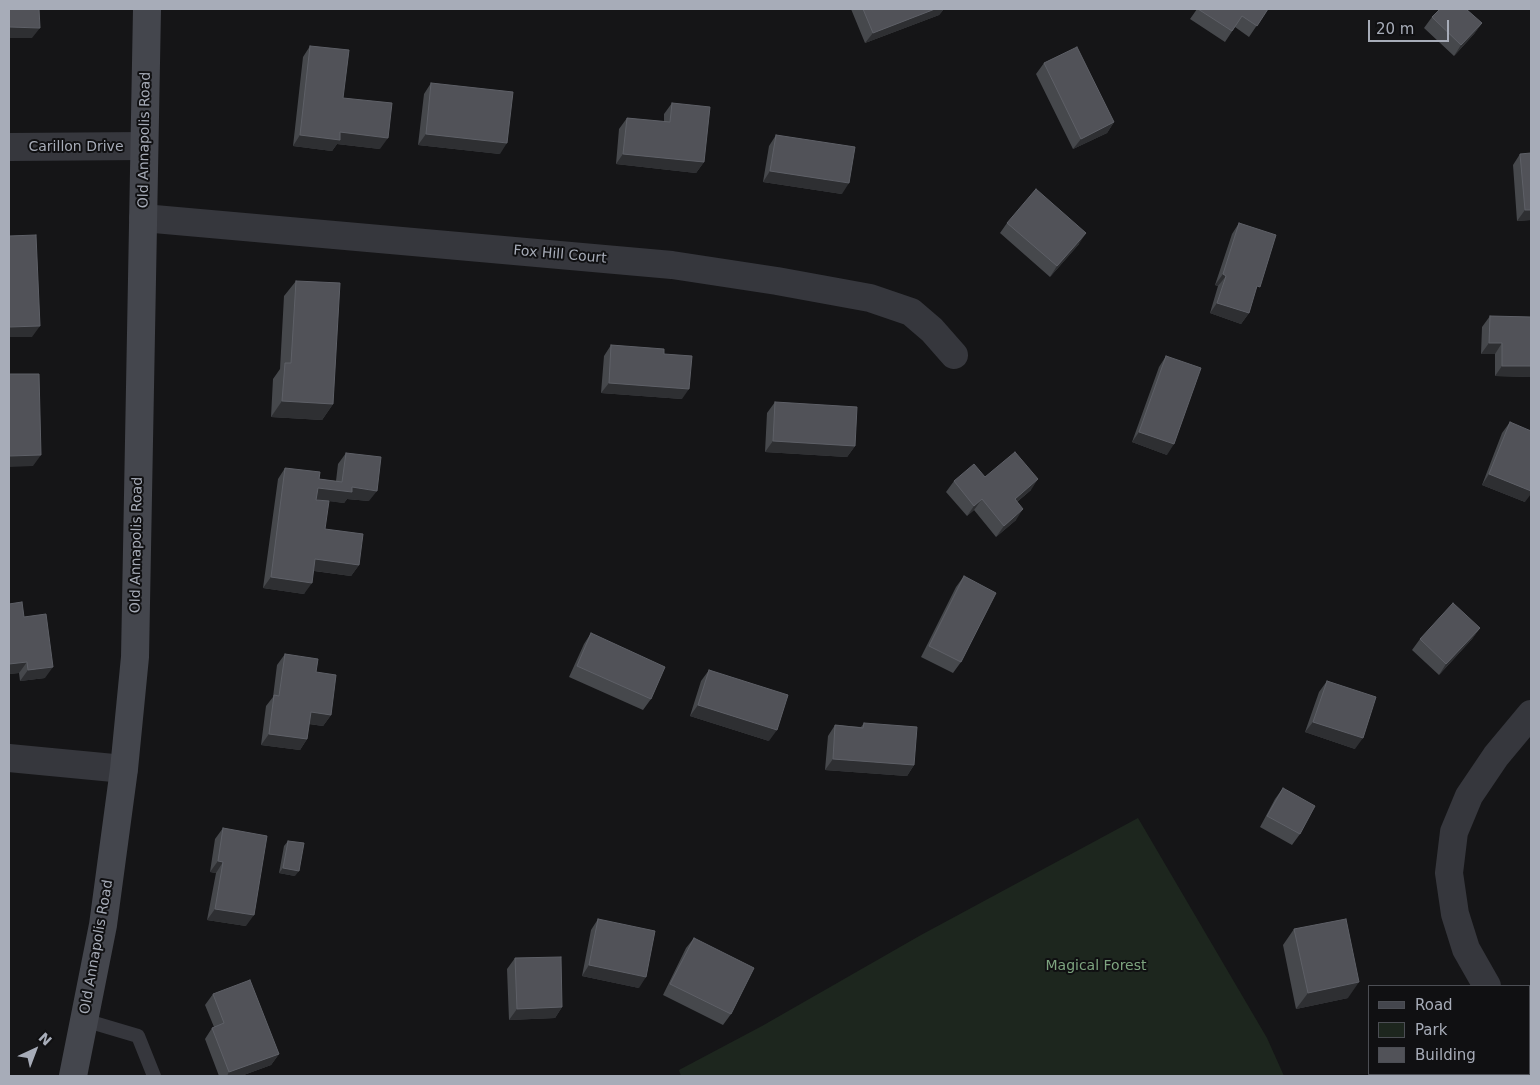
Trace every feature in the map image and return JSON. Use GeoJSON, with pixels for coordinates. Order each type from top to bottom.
{"type":"FeatureCollection","features":[{"type":"Feature","properties":{"kind":"street","name":"Old Annapolis Road"},"geometry":{"type":"LineString","coordinates":[[73,1076],[103,925],[124,769],[135,657],[147,9]]}},
{"type":"Feature","properties":{"kind":"street","name":"Carillon Drive"},"geometry":{"type":"LineString","coordinates":[[9,147],[144,146]]}},
{"type":"Feature","properties":{"kind":"street","name":"Fox Hill Court"},"geometry":{"type":"LineString","coordinates":[[143,218],[672,265],[777,281],[870,298],[911,312],[932,330],[954,354]]}},
{"type":"Feature","properties":{"kind":"street"},"geometry":{"type":"LineString","coordinates":[[1486,985],[1466,949],[1455,914],[1449,872],[1454,832],[1469,796],[1496,756],[1531,714]]}},
{"type":"Feature","properties":{"kind":"street"},"geometry":{"type":"LineString","coordinates":[[9,758],[124,769]]}},
{"type":"Feature","properties":{"kind":"lane"},"geometry":{"type":"LineString","coordinates":[[84,1020],[138,1036],[154,1076]]}},
{"type":"Feature","properties":{"kind":"green space","name":"Magical Forest"},"geometry":{"type":"Polygon","coordinates":[[[1138,818],[1267,1038],[1284,1076],[681,1076],[679,1070],[762,1026],[921,935],[1138,818]]]}},
{"type":"Feature","properties":{"kind":"building"},"geometry":{"type":"Polygon","coordinates":[[[9,9],[39,9],[40,28],[9,27],[9,9]]]}},
{"type":"Feature","properties":{"kind":"building"},"geometry":{"type":"Polygon","coordinates":[[[863,9],[935,9],[873,33],[863,9]]]}},
{"type":"Feature","properties":{"kind":"building"},"geometry":{"type":"Polygon","coordinates":[[[1198,9],[1268,9],[1257,26],[1242,16],[1232,31],[1198,9]]]}},
{"type":"Feature","properties":{"kind":"building"},"geometry":{"type":"Polygon","coordinates":[[[1440,9],[1466,9],[1482,23],[1461,45],[1432,17],[1440,9]]]}},
{"type":"Feature","properties":{"kind":"building"},"geometry":{"type":"Polygon","coordinates":[[[310,46],[349,50],[343,98],[392,103],[388,138],[340,132],[340,140],[300,135],[310,46]]]}},
{"type":"Feature","properties":{"kind":"building"},"geometry":{"type":"Polygon","coordinates":[[[1077,47],[1114,122],[1081,139],[1044,63],[1077,47]]]}},
{"type":"Feature","properties":{"kind":"building"},"geometry":{"type":"Polygon","coordinates":[[[431,83],[513,92],[507,143],[426,134],[431,83]]]}},
{"type":"Feature","properties":{"kind":"building"},"geometry":{"type":"Polygon","coordinates":[[[672,103],[710,107],[704,162],[623,154],[627,118],[670,122],[672,103]]]}},
{"type":"Feature","properties":{"kind":"building"},"geometry":{"type":"Polygon","coordinates":[[[776,135],[855,147],[849,183],[770,171],[776,135]]]}},
{"type":"Feature","properties":{"kind":"building"},"geometry":{"type":"Polygon","coordinates":[[[1531,153],[1531,210],[1525,210],[1520,154],[1531,153]]]}},
{"type":"Feature","properties":{"kind":"building"},"geometry":{"type":"Polygon","coordinates":[[[1036,189],[1086,233],[1057,266],[1007,223],[1036,189]]]}},
{"type":"Feature","properties":{"kind":"building"},"geometry":{"type":"Polygon","coordinates":[[[1239,223],[1276,235],[1260,287],[1257,286],[1249,313],[1217,303],[1226,276],[1223,274],[1239,223]]]}},
{"type":"Feature","properties":{"kind":"building"},"geometry":{"type":"Polygon","coordinates":[[[36,235],[40,326],[9,327],[9,236],[36,235]]]}},
{"type":"Feature","properties":{"kind":"building"},"geometry":{"type":"Polygon","coordinates":[[[296,281],[340,283],[333,404],[282,401],[285,363],[291,363],[296,281]]]}},
{"type":"Feature","properties":{"kind":"building"},"geometry":{"type":"Polygon","coordinates":[[[1490,316],[1531,317],[1531,366],[1502,366],[1502,343],[1489,343],[1490,316]]]}},
{"type":"Feature","properties":{"kind":"building"},"geometry":{"type":"Polygon","coordinates":[[[611,345],[664,349],[664,354],[692,356],[689,389],[609,383],[611,345]]]}},
{"type":"Feature","properties":{"kind":"building"},"geometry":{"type":"Polygon","coordinates":[[[1166,356],[1201,368],[1174,444],[1139,432],[1166,356]]]}},
{"type":"Feature","properties":{"kind":"building"},"geometry":{"type":"Polygon","coordinates":[[[9,374],[39,374],[41,455],[9,456],[9,374]]]}},
{"type":"Feature","properties":{"kind":"building"},"geometry":{"type":"Polygon","coordinates":[[[775,402],[857,407],[855,446],[773,441],[775,402]]]}},
{"type":"Feature","properties":{"kind":"building"},"geometry":{"type":"Polygon","coordinates":[[[1510,422],[1531,431],[1531,491],[1489,474],[1510,422]]]}},
{"type":"Feature","properties":{"kind":"building"},"geometry":{"type":"Polygon","coordinates":[[[1015,452],[1038,479],[1015,499],[1023,509],[1004,526],[982,499],[974,506],[954,481],[974,464],[985,477],[1015,452]]]}},
{"type":"Feature","properties":{"kind":"building"},"geometry":{"type":"Polygon","coordinates":[[[346,453],[381,457],[377,491],[352,487],[352,492],[318,488],[316,500],[329,501],[325,529],[363,534],[359,565],[315,559],[312,583],[271,577],[285,468],[320,472],[319,479],[342,482],[346,453]]]}},
{"type":"Feature","properties":{"kind":"building"},"geometry":{"type":"Polygon","coordinates":[[[964,576],[996,593],[961,662],[929,646],[964,576]]]}},
{"type":"Feature","properties":{"kind":"building"},"geometry":{"type":"Polygon","coordinates":[[[22,602],[24,617],[46,614],[53,667],[28,670],[27,662],[9,664],[9,604],[22,602]]]}},
{"type":"Feature","properties":{"kind":"building"},"geometry":{"type":"Polygon","coordinates":[[[1453,603],[1480,628],[1446,664],[1420,639],[1453,603]]]}},
{"type":"Feature","properties":{"kind":"building"},"geometry":{"type":"Polygon","coordinates":[[[591,633],[665,667],[651,699],[577,666],[591,633]]]}},
{"type":"Feature","properties":{"kind":"building"},"geometry":{"type":"Polygon","coordinates":[[[285,654],[318,659],[316,672],[336,675],[331,715],[311,712],[307,739],[269,734],[274,695],[279,696],[285,654]]]}},
{"type":"Feature","properties":{"kind":"building"},"geometry":{"type":"Polygon","coordinates":[[[709,670],[788,695],[777,730],[698,705],[709,670]]]}},
{"type":"Feature","properties":{"kind":"building"},"geometry":{"type":"Polygon","coordinates":[[[1327,681],[1376,697],[1363,738],[1313,722],[1327,681]]]}},
{"type":"Feature","properties":{"kind":"building"},"geometry":{"type":"Polygon","coordinates":[[[864,723],[917,727],[914,765],[833,759],[835,725],[863,728],[864,723]]]}},
{"type":"Feature","properties":{"kind":"building"},"geometry":{"type":"Polygon","coordinates":[[[1283,788],[1315,806],[1300,834],[1267,816],[1283,788]]]}},
{"type":"Feature","properties":{"kind":"building"},"geometry":{"type":"Polygon","coordinates":[[[223,828],[267,836],[254,915],[215,909],[223,862],[218,861],[223,828]]]}},
{"type":"Feature","properties":{"kind":"building"},"geometry":{"type":"Polygon","coordinates":[[[288,841],[304,843],[299,871],[283,868],[288,841]]]}},
{"type":"Feature","properties":{"kind":"building"},"geometry":{"type":"Polygon","coordinates":[[[598,919],[655,931],[646,977],[589,965],[598,919]]]}},
{"type":"Feature","properties":{"kind":"building"},"geometry":{"type":"Polygon","coordinates":[[[1346,919],[1359,982],[1308,993],[1294,929],[1346,919]]]}},
{"type":"Feature","properties":{"kind":"building"},"geometry":{"type":"Polygon","coordinates":[[[694,938],[754,968],[731,1014],[670,984],[694,938]]]}},
{"type":"Feature","properties":{"kind":"building"},"geometry":{"type":"Polygon","coordinates":[[[561,957],[562,1007],[517,1009],[515,958],[561,957]]]}},
{"type":"Feature","properties":{"kind":"building"},"geometry":{"type":"Polygon","coordinates":[[[250,980],[279,1054],[229,1072],[212,1028],[224,1023],[213,994],[250,980]]]}}]}
